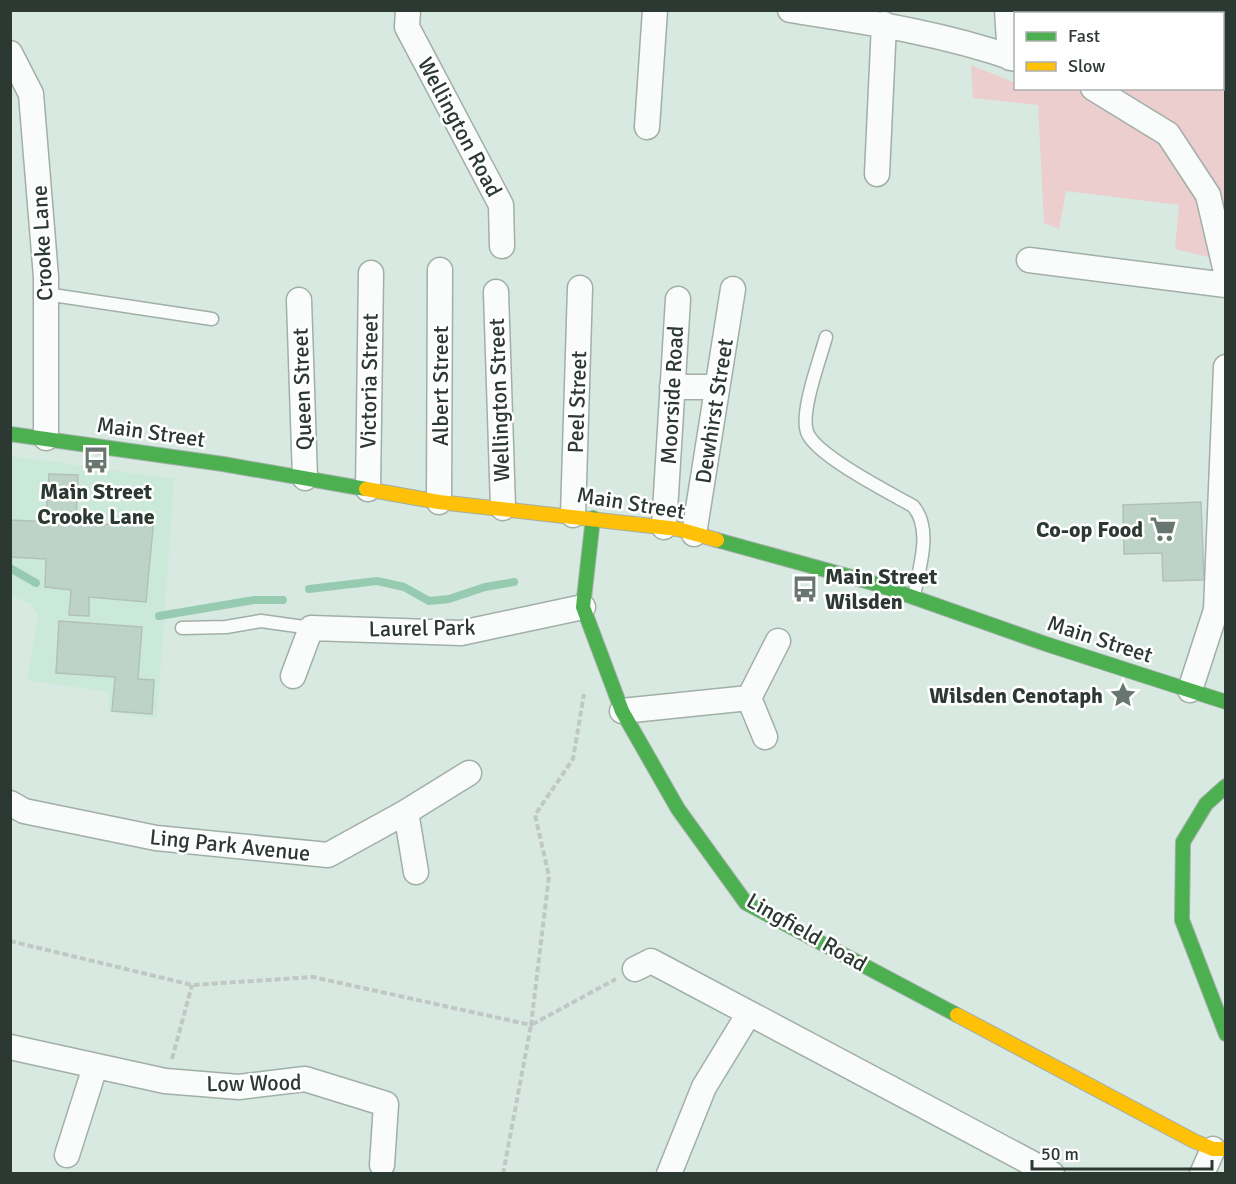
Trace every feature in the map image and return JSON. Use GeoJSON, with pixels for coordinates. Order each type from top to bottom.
{"type":"FeatureCollection","features":[{"type":"Feature","properties":{"kind":"street","name":"Wellington Road"},"geometry":{"type":"LineString","coordinates":[[408,10],[407,27],[501,205],[502,246]]}},
{"type":"Feature","properties":{"kind":"street"},"geometry":{"type":"LineString","coordinates":[[647,128],[655,10]]}},
{"type":"Feature","properties":{"kind":"street"},"geometry":{"type":"LineString","coordinates":[[790,10],[884,24],[970,44],[1013,58],[1007,10]]}},
{"type":"Feature","properties":{"kind":"street"},"geometry":{"type":"LineString","coordinates":[[877,174],[884,24]]}},
{"type":"Feature","properties":{"kind":"street","name":"Crooke Lane"},"geometry":{"type":"LineString","coordinates":[[10,53],[31,94],[46,294],[46,438]]}},
{"type":"Feature","properties":{"kind":"street"},"geometry":{"type":"LineString","coordinates":[[1096,90],[1168,134],[1208,195],[1226,272]]}},
{"type":"Feature","properties":{"kind":"street"},"geometry":{"type":"LineString","coordinates":[[1029,260],[1226,285]]}},
{"type":"Feature","properties":{"kind":"street","name":"Albert Street"},"geometry":{"type":"LineString","coordinates":[[440,270],[440,502]]}},
{"type":"Feature","properties":{"kind":"street","name":"Victoria Street"},"geometry":{"type":"LineString","coordinates":[[368,489],[371,273]]}},
{"type":"Feature","properties":{"kind":"street","name":"Peel Street"},"geometry":{"type":"LineString","coordinates":[[580,288],[583,516]]}},
{"type":"Feature","properties":{"kind":"street","name":"Dewhirst Street"},"geometry":{"type":"LineString","coordinates":[[694,534],[733,289]]}},
{"type":"Feature","properties":{"kind":"street","name":"Wellington Street"},"geometry":{"type":"LineString","coordinates":[[496,292],[503,508]]}},
{"type":"Feature","properties":{"kind":"street","name":"Moorside Road"},"geometry":{"type":"LineString","coordinates":[[664,527],[678,299]]}},
{"type":"Feature","properties":{"kind":"street","name":"Queen Street"},"geometry":{"type":"LineString","coordinates":[[299,300],[305,478]]}},
{"type":"Feature","properties":{"kind":"street"},"geometry":{"type":"LineString","coordinates":[[1190,690],[1216,610],[1226,367]]}},
{"type":"Feature","properties":{"kind":"street"},"geometry":{"type":"LineString","coordinates":[[672,387],[717,387]]}},
{"type":"Feature","properties":{"kind":"street","name":"Main Street"},"geometry":{"type":"LineString","coordinates":[[10,434],[305,478],[440,502],[583,516],[664,527],[873,583],[1226,702]]}},
{"type":"Feature","properties":{"kind":"street","name":"Lingfield Road"},"geometry":{"type":"LineString","coordinates":[[583,516],[583,607],[622,711],[678,809],[746,903],[1219,1149],[1202,1173]]}},
{"type":"Feature","properties":{"kind":"street","name":"Laurel Park"},"geometry":{"type":"LineString","coordinates":[[311,628],[461,633],[583,607]]}},
{"type":"Feature","properties":{"kind":"street"},"geometry":{"type":"LineString","coordinates":[[293,676],[311,628]]}},
{"type":"Feature","properties":{"kind":"street"},"geometry":{"type":"LineString","coordinates":[[765,736],[749,698],[778,641]]}},
{"type":"Feature","properties":{"kind":"street"},"geometry":{"type":"LineString","coordinates":[[622,711],[749,698]]}},
{"type":"Feature","properties":{"kind":"street","name":"Ling Park Avenue"},"geometry":{"type":"LineString","coordinates":[[10,803],[24,811],[156,838],[328,855],[406,812],[469,772]]}},
{"type":"Feature","properties":{"kind":"street"},"geometry":{"type":"LineString","coordinates":[[1226,786],[1206,804],[1183,842],[1182,920],[1226,1034]]}},
{"type":"Feature","properties":{"kind":"street"},"geometry":{"type":"LineString","coordinates":[[406,812],[416,872]]}},
{"type":"Feature","properties":{"kind":"street"},"geometry":{"type":"LineString","coordinates":[[635,969],[651,962],[1052,1173]]}},
{"type":"Feature","properties":{"kind":"street"},"geometry":{"type":"LineString","coordinates":[[669,1173],[704,1087],[748,1015]]}},
{"type":"Feature","properties":{"kind":"street","name":"Low Wood"},"geometry":{"type":"LineString","coordinates":[[10,1047],[165,1081],[239,1087],[305,1079],[386,1104],[382,1166]]}},
{"type":"Feature","properties":{"kind":"street"},"geometry":{"type":"LineString","coordinates":[[67,1155],[95,1067]]}},
{"type":"Feature","properties":{"kind":"lane"},"geometry":{"type":"LineString","coordinates":[[46,294],[212,319]]}},
{"type":"Feature","properties":{"kind":"lane"},"geometry":{"type":"LineString","coordinates":[[826,337],[807,405],[807,432],[822,452],[913,506],[922,517],[923,546],[914,597]]}},
{"type":"Feature","properties":{"kind":"lane"},"geometry":{"type":"LineString","coordinates":[[182,628],[226,627],[261,621],[311,628]]}},
{"type":"Feature","properties":{"kind":"path"},"geometry":{"type":"LineString","coordinates":[[503,1173],[531,1025],[549,876],[535,815],[573,759],[586,682]]}},
{"type":"Feature","properties":{"kind":"path"},"geometry":{"type":"LineString","coordinates":[[10,941],[192,985],[313,977],[531,1025],[635,969]]}},
{"type":"Feature","properties":{"kind":"path"},"geometry":{"type":"LineString","coordinates":[[165,1081],[192,985]]}},
{"type":"Feature","properties":{"kind":"shaded area"},"geometry":{"type":"Polygon","coordinates":[[[1225,46],[1225,261],[1175,249],[1179,205],[1066,191],[1059,229],[1044,223],[1038,105],[973,98],[971,65],[1014,83],[1014,90],[1224,90],[1225,46]]]}},
{"type":"Feature","properties":{"kind":"shaded area"},"geometry":{"type":"Polygon","coordinates":[[[11,456],[174,479],[157,718],[109,712],[109,692],[27,680],[38,617],[32,604],[11,596],[11,456]]]}},
{"type":"Feature","properties":{"kind":"building"},"geometry":{"type":"Polygon","coordinates":[[[49,474],[78,475],[76,519],[46,517],[49,474]]]}},
{"type":"Feature","properties":{"kind":"building","name":"Co-op Food"},"geometry":{"type":"Polygon","coordinates":[[[1201,502],[1204,580],[1163,581],[1162,553],[1124,554],[1123,505],[1201,502]]]}},
{"type":"Feature","properties":{"kind":"building"},"geometry":{"type":"Polygon","coordinates":[[[123,514],[154,517],[146,602],[89,597],[89,616],[69,615],[71,590],[45,587],[46,559],[10,557],[10,520],[122,525],[123,514]]]}},
{"type":"Feature","properties":{"kind":"building"},"geometry":{"type":"Polygon","coordinates":[[[59,621],[142,627],[138,679],[154,680],[152,714],[112,711],[115,677],[56,673],[59,621]]]}},
{"type":"Feature","properties":{"kind":"waterway"},"geometry":{"type":"LineString","coordinates":[[10,568],[36,583]]}},
{"type":"Feature","properties":{"kind":"waterway"},"geometry":{"type":"LineString","coordinates":[[309,589],[377,581],[404,587],[429,601],[449,599],[485,587],[514,582]]}},
{"type":"Feature","properties":{"kind":"waterway"},"geometry":{"type":"LineString","coordinates":[[159,616],[254,600],[283,600]]}},
{"type":"Feature","properties":{"kind":"traffic: fast"},"geometry":{"type":"LineString","coordinates":[[10,434],[223,464],[366,489]]}},
{"type":"Feature","properties":{"kind":"traffic: fast"},"geometry":{"type":"LineString","coordinates":[[593,518],[583,607],[622,711],[678,809],[746,903],[957,1015]]}},
{"type":"Feature","properties":{"kind":"traffic: fast"},"geometry":{"type":"LineString","coordinates":[[717,540],[873,583],[1046,644],[1226,702]]}},
{"type":"Feature","properties":{"kind":"traffic: fast"},"geometry":{"type":"LineString","coordinates":[[1226,786],[1206,804],[1183,842],[1182,920],[1226,1034]]}},
{"type":"Feature","properties":{"kind":"traffic: slow"},"geometry":{"type":"LineString","coordinates":[[366,489],[439,502],[678,529],[717,540]]}},
{"type":"Feature","properties":{"kind":"traffic: slow"},"geometry":{"type":"LineString","coordinates":[[957,1015],[1194,1141],[1213,1149],[1226,1149]]}},
{"type":"Feature","properties":{"kind":"place","name":"Main Street Crooke Lane"},"geometry":{"type":"Point","coordinates":[96,460]}},
{"type":"Feature","properties":{"kind":"place","name":"Co-op Food"},"geometry":{"type":"Point","coordinates":[1163,529]}},
{"type":"Feature","properties":{"kind":"place","name":"Main Street Wilsden"},"geometry":{"type":"Point","coordinates":[805,589]}},
{"type":"Feature","properties":{"kind":"place","name":"Wilsden Cenotaph"},"geometry":{"type":"Point","coordinates":[1123,695]}}]}
